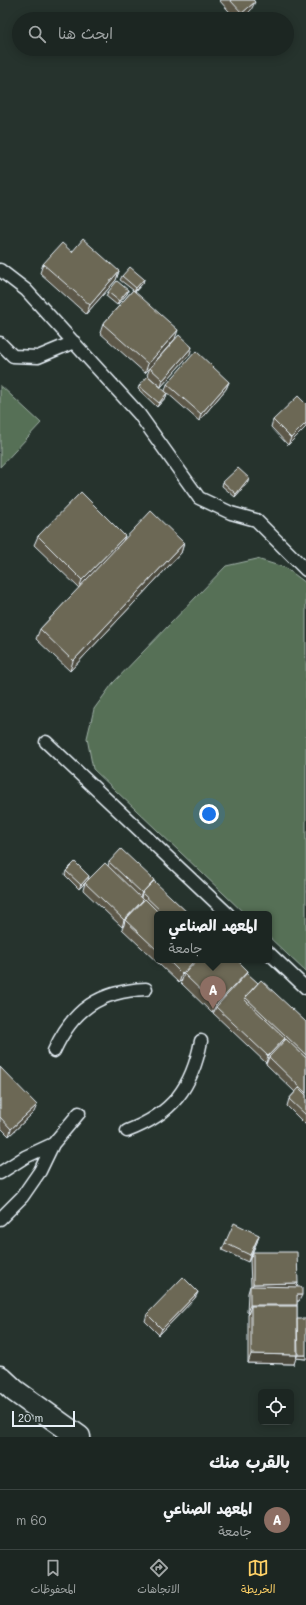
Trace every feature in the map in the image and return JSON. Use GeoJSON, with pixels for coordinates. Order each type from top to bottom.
{"type":"FeatureCollection","features":[{"type":"Feature","properties":{"kind":"highway"},"geometry":{"type":"LineString","coordinates":[[0,1376],[15,1391],[79,1437]]}},
{"type":"Feature","properties":{"kind":"lane"},"geometry":{"type":"LineString","coordinates":[[0,270],[26,290],[140,414],[198,498],[231,513],[256,520],[306,570]]}},
{"type":"Feature","properties":{"kind":"lane"},"geometry":{"type":"LineString","coordinates":[[0,343],[13,356],[38,357],[74,342]]}},
{"type":"Feature","properties":{"kind":"lane"},"geometry":{"type":"LineString","coordinates":[[46,742],[225,911]]}},
{"type":"Feature","properties":{"kind":"lane"},"geometry":{"type":"LineString","coordinates":[[272,956],[306,988]]}},
{"type":"Feature","properties":{"kind":"lane"},"geometry":{"type":"LineString","coordinates":[[54,1051],[62,1033],[74,1017],[90,1004],[107,995],[126,990],[146,989]]}},
{"type":"Feature","properties":{"kind":"lane"},"geometry":{"type":"LineString","coordinates":[[127,1131],[146,1124],[163,1112],[178,1098],[189,1080],[197,1061],[201,1041]]}},
{"type":"Feature","properties":{"kind":"lane"},"geometry":{"type":"LineString","coordinates":[[0,1219],[12,1208],[31,1184],[53,1144],[79,1113]]}},
{"type":"Feature","properties":{"kind":"lane"},"geometry":{"type":"LineString","coordinates":[[0,1173],[18,1161],[53,1144]]}},
{"type":"Feature","properties":{"kind":"green space"},"geometry":{"type":"Polygon","coordinates":[[[0,385],[41,423],[0,467],[0,385]]]}},
{"type":"Feature","properties":{"kind":"green space"},"geometry":{"type":"Polygon","coordinates":[[[257,559],[286,568],[306,583],[306,972],[272,940],[272,911],[242,911],[93,769],[87,738],[94,709],[113,683],[226,566],[257,559]]]}},
{"type":"Feature","properties":{"kind":"building"},"geometry":{"type":"Polygon","coordinates":[[[230,0],[253,0],[255,2],[243,12],[241,12],[230,0]]]}},
{"type":"Feature","properties":{"kind":"building"},"geometry":{"type":"Polygon","coordinates":[[[83,239],[119,271],[90,305],[43,264],[62,243],[72,252],[83,239]]]}},
{"type":"Feature","properties":{"kind":"building"},"geometry":{"type":"Polygon","coordinates":[[[130,267],[144,279],[136,288],[122,276],[130,267]]]}},
{"type":"Feature","properties":{"kind":"building"},"geometry":{"type":"Polygon","coordinates":[[[117,281],[128,290],[119,301],[108,292],[117,281]]]}},
{"type":"Feature","properties":{"kind":"building"},"geometry":{"type":"Polygon","coordinates":[[[133,290],[178,330],[148,364],[103,324],[133,290]]]}},
{"type":"Feature","properties":{"kind":"building"},"geometry":{"type":"Polygon","coordinates":[[[179,335],[192,347],[163,380],[150,368],[179,335]]]}},
{"type":"Feature","properties":{"kind":"building"},"geometry":{"type":"Polygon","coordinates":[[[196,351],[229,382],[201,414],[167,384],[196,351]]]}},
{"type":"Feature","properties":{"kind":"building"},"geometry":{"type":"Polygon","coordinates":[[[148,376],[167,393],[159,403],[139,386],[148,376]]]}},
{"type":"Feature","properties":{"kind":"building"},"geometry":{"type":"Polygon","coordinates":[[[298,396],[306,404],[306,423],[291,438],[273,420],[298,396]]]}},
{"type":"Feature","properties":{"kind":"building"},"geometry":{"type":"Polygon","coordinates":[[[238,468],[249,478],[236,494],[223,482],[238,468]]]}},
{"type":"Feature","properties":{"kind":"building"},"geometry":{"type":"Polygon","coordinates":[[[81,492],[125,536],[82,580],[38,536],[81,492]]]}},
{"type":"Feature","properties":{"kind":"building"},"geometry":{"type":"Polygon","coordinates":[[[151,511],[184,543],[73,661],[40,629],[151,511]]]}},
{"type":"Feature","properties":{"kind":"building"},"geometry":{"type":"Polygon","coordinates":[[[121,849],[154,880],[142,893],[109,862],[121,849]]]}},
{"type":"Feature","properties":{"kind":"building"},"geometry":{"type":"Polygon","coordinates":[[[75,862],[89,876],[81,885],[66,871],[75,862]]]}},
{"type":"Feature","properties":{"kind":"building"},"geometry":{"type":"Polygon","coordinates":[[[105,863],[143,900],[124,920],[85,883],[105,863]]]}},
{"type":"Feature","properties":{"kind":"building"},"geometry":{"type":"Polygon","coordinates":[[[154,881],[186,911],[161,911],[142,893],[154,881]]]}},
{"type":"Feature","properties":{"kind":"building"},"geometry":{"type":"Polygon","coordinates":[[[145,899],[157,911],[154,911],[154,947],[125,920],[145,899]]]}},
{"type":"Feature","properties":{"kind":"building"},"geometry":{"type":"Polygon","coordinates":[[[171,963],[192,963],[182,974],[171,963]]]}},
{"type":"Feature","properties":{"kind":"building"},"geometry":{"type":"Polygon","coordinates":[[[194,963],[240,963],[248,971],[216,1005],[184,974],[194,963]]]}},
{"type":"Feature","properties":{"kind":"building"},"geometry":{"type":"Polygon","coordinates":[[[247,973],[258,983],[244,999],[285,1038],[268,1056],[216,1007],[247,973]]]}},
{"type":"Feature","properties":{"kind":"building"},"geometry":{"type":"Polygon","coordinates":[[[261,980],[306,1022],[306,1055],[245,997],[261,980]]]}},
{"type":"Feature","properties":{"kind":"building"},"geometry":{"type":"Polygon","coordinates":[[[286,1039],[306,1058],[306,1093],[269,1057],[286,1039]]]}},
{"type":"Feature","properties":{"kind":"building"},"geometry":{"type":"Polygon","coordinates":[[[0,1067],[37,1105],[11,1129],[0,1117],[0,1067]]]}},
{"type":"Feature","properties":{"kind":"building"},"geometry":{"type":"Polygon","coordinates":[[[299,1088],[306,1095],[306,1115],[289,1099],[299,1088]]]}},
{"type":"Feature","properties":{"kind":"building"},"geometry":{"type":"Polygon","coordinates":[[[234,1223],[259,1235],[250,1255],[225,1243],[234,1223]]]}},
{"type":"Feature","properties":{"kind":"building"},"geometry":{"type":"Polygon","coordinates":[[[253,1252],[297,1252],[298,1283],[253,1284],[253,1252]]]}},
{"type":"Feature","properties":{"kind":"building"},"geometry":{"type":"Polygon","coordinates":[[[183,1277],[198,1292],[162,1329],[147,1314],[183,1277]]]}},
{"type":"Feature","properties":{"kind":"building"},"geometry":{"type":"Polygon","coordinates":[[[250,1286],[302,1287],[302,1295],[297,1295],[297,1305],[250,1305],[250,1286]]]}},
{"type":"Feature","properties":{"kind":"building"},"geometry":{"type":"Polygon","coordinates":[[[251,1306],[297,1306],[297,1355],[251,1354],[251,1306]]]}},
{"type":"Feature","properties":{"kind":"building"},"geometry":{"type":"Polygon","coordinates":[[[297,1319],[306,1319],[306,1355],[298,1355],[297,1319]]]}},
{"type":"Feature","properties":{"kind":"place","name":"المعهد الصناعي"},"geometry":{"type":"Point","coordinates":[213,1009]}}]}
